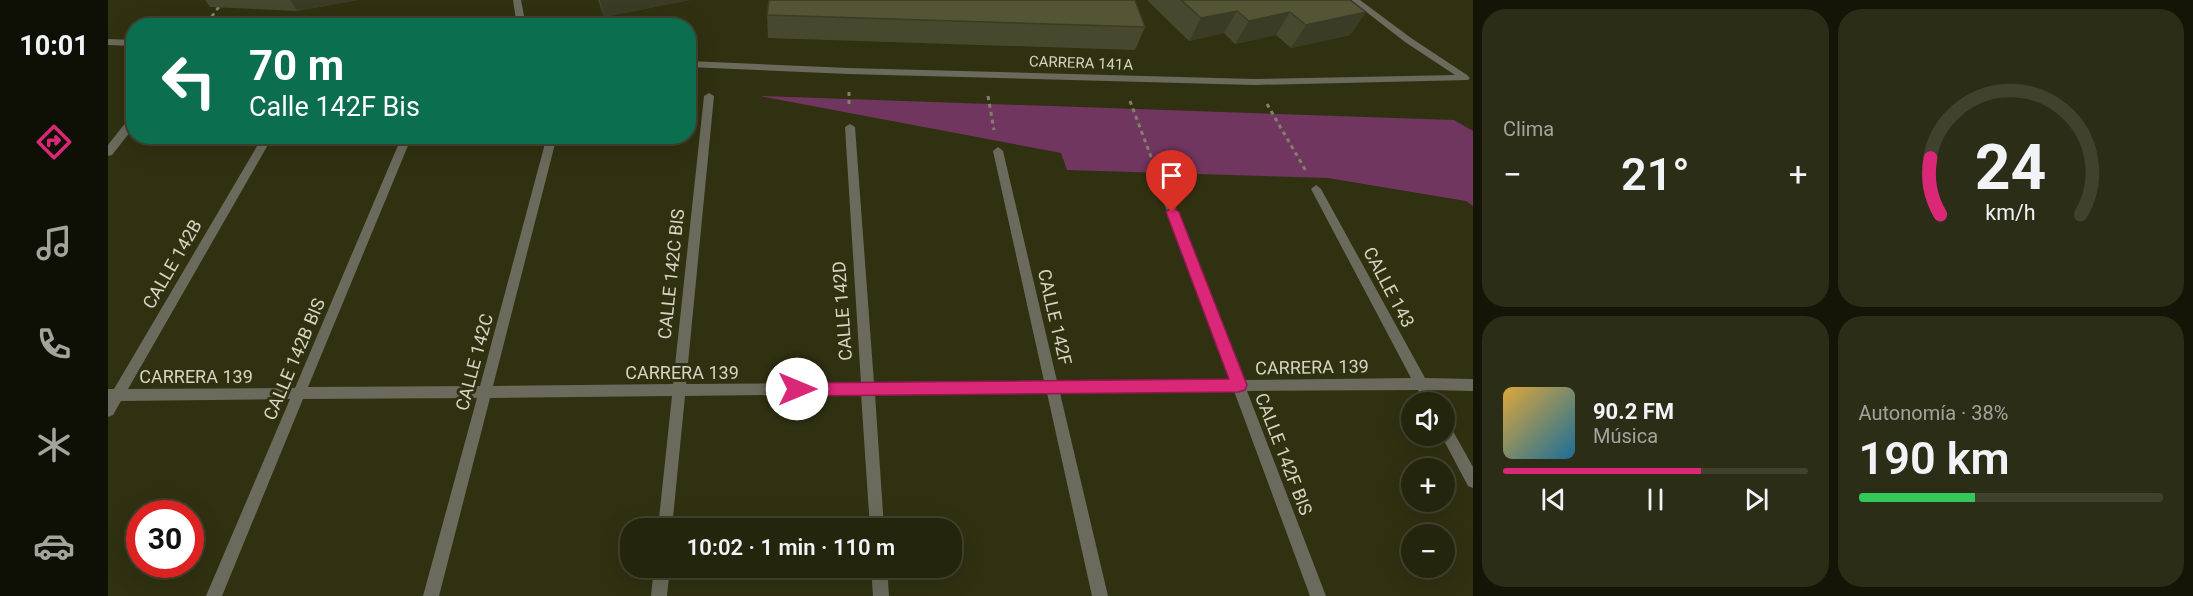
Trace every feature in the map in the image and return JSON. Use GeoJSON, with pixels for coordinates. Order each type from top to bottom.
{"type":"FeatureCollection","features":[{"type":"Feature","properties":{"kind":"street"},"geometry":{"type":"LineString","coordinates":[[517,0],[520,18]]}},
{"type":"Feature","properties":{"kind":"street"},"geometry":{"type":"LineString","coordinates":[[1355,0],[1408,40],[1470,79]]}},
{"type":"Feature","properties":{"kind":"street"},"geometry":{"type":"LineString","coordinates":[[108,42],[126,43]]}},
{"type":"Feature","properties":{"kind":"street","name":"CARRERA 141A"},"geometry":{"type":"LineString","coordinates":[[696,64],[848,71],[1254,82],[1470,79]]}},
{"type":"Feature","properties":{"kind":"street","name":"CALLE 142C BIS"},"geometry":{"type":"LineString","coordinates":[[666,518],[709,96]]}},
{"type":"Feature","properties":{"kind":"street","name":"CALLE 142D"},"geometry":{"type":"LineString","coordinates":[[850,127],[876,518]]}},
{"type":"Feature","properties":{"kind":"street"},"geometry":{"type":"LineString","coordinates":[[108,152],[126,129]]}},
{"type":"Feature","properties":{"kind":"street","name":"CALLE 142B"},"geometry":{"type":"LineString","coordinates":[[108,411],[112,395],[263,144]]}},
{"type":"Feature","properties":{"kind":"street","name":"CALLE 142B BIS"},"geometry":{"type":"LineString","coordinates":[[214,596],[404,144]]}},
{"type":"Feature","properties":{"kind":"street","name":"CALLE 142C"},"geometry":{"type":"LineString","coordinates":[[431,596],[550,144]]}},
{"type":"Feature","properties":{"kind":"street","name":"CALLE 142F"},"geometry":{"type":"LineString","coordinates":[[998,151],[1100,596]]}},
{"type":"Feature","properties":{"kind":"street","name":"CALLE 143"},"geometry":{"type":"LineString","coordinates":[[1316,189],[1425,392]]}},
{"type":"Feature","properties":{"kind":"street","name":"CALLE 142F BIS"},"geometry":{"type":"LineString","coordinates":[[1164,190],[1318,596]]}},
{"type":"Feature","properties":{"kind":"street","name":"CARRERA 139"},"geometry":{"type":"LineString","coordinates":[[112,395],[1473,385]]}},
{"type":"Feature","properties":{"kind":"street"},"geometry":{"type":"LineString","coordinates":[[1454,446],[1473,481]]}},
{"type":"Feature","properties":{"kind":"street"},"geometry":{"type":"LineString","coordinates":[[659,596],[661,578]]}},
{"type":"Feature","properties":{"kind":"street"},"geometry":{"type":"LineString","coordinates":[[880,578],[881,596]]}},
{"type":"Feature","properties":{"kind":"path"},"geometry":{"type":"LineString","coordinates":[[211,18],[224,0]]}},
{"type":"Feature","properties":{"kind":"path"},"geometry":{"type":"LineString","coordinates":[[848,71],[850,127]]}},
{"type":"Feature","properties":{"kind":"path"},"geometry":{"type":"LineString","coordinates":[[984,75],[998,151]]}},
{"type":"Feature","properties":{"kind":"path"},"geometry":{"type":"LineString","coordinates":[[1121,79],[1164,190]]}},
{"type":"Feature","properties":{"kind":"path"},"geometry":{"type":"LineString","coordinates":[[1254,82],[1316,189]]}},
{"type":"Feature","properties":{"kind":"shaded area"},"geometry":{"type":"Polygon","coordinates":[[[760,96],[1454,120],[1473,131],[1473,206],[1466,201],[1328,178],[1067,170],[1061,153],[760,96]]]}},
{"type":"Feature","properties":{"kind":"building"},"geometry":{"type":"Polygon","coordinates":[[[769,0],[1135,0],[1145,27],[767,15],[769,0]]]}},
{"type":"Feature","properties":{"kind":"building"},"geometry":{"type":"Polygon","coordinates":[[[1181,0],[1350,0],[1366,12],[1306,25],[1290,12],[1249,21],[1237,11],[1201,18],[1181,0]]]}},
{"type":"Feature","properties":{"kind":"route"},"geometry":{"type":"LineString","coordinates":[[797,389],[1239,385],[1172,212]]}}]}
